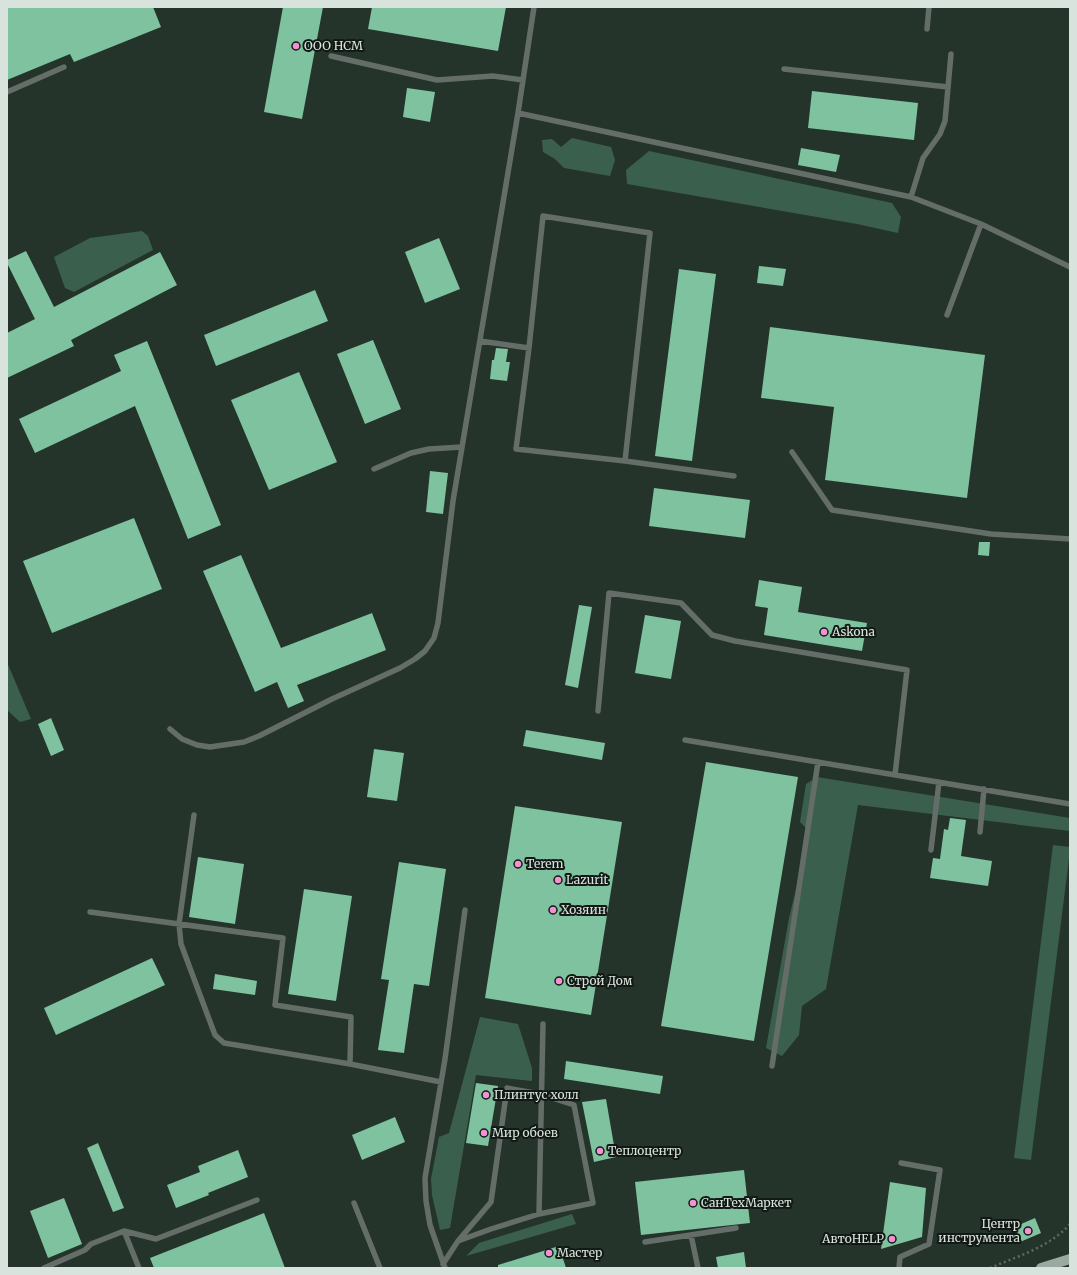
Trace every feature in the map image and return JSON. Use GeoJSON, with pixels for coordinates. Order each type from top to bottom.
{"type":"FeatureCollection","features":[{"type":"Feature","properties":{"kind":"main road"},"geometry":{"type":"LineString","coordinates":[[1041,1268],[1070,1259]]}},
{"type":"Feature","properties":{"kind":"lane"},"geometry":{"type":"LineString","coordinates":[[170,729],[182,739],[197,745],[210,747],[244,742],[400,668],[425,651],[434,638],[438,623],[453,501],[518,113],[534,7]]}},
{"type":"Feature","properties":{"kind":"lane"},"geometry":{"type":"LineString","coordinates":[[927,29],[929,7]]}},
{"type":"Feature","properties":{"kind":"lane"},"geometry":{"type":"LineString","coordinates":[[911,197],[923,158],[940,134],[945,121],[951,54]]}},
{"type":"Feature","properties":{"kind":"lane"},"geometry":{"type":"LineString","coordinates":[[331,56],[437,80],[493,76],[523,80]]}},
{"type":"Feature","properties":{"kind":"lane"},"geometry":{"type":"LineString","coordinates":[[7,92],[64,67]]}},
{"type":"Feature","properties":{"kind":"lane"},"geometry":{"type":"LineString","coordinates":[[784,69],[948,87]]}},
{"type":"Feature","properties":{"kind":"lane"},"geometry":{"type":"LineString","coordinates":[[518,113],[911,197],[981,224],[1070,267]]}},
{"type":"Feature","properties":{"kind":"lane"},"geometry":{"type":"LineString","coordinates":[[625,461],[650,233],[543,216],[529,348],[516,449],[625,461],[734,476]]}},
{"type":"Feature","properties":{"kind":"lane"},"geometry":{"type":"LineString","coordinates":[[947,314],[981,224]]}},
{"type":"Feature","properties":{"kind":"lane"},"geometry":{"type":"LineString","coordinates":[[480,341],[529,348]]}},
{"type":"Feature","properties":{"kind":"lane"},"geometry":{"type":"LineString","coordinates":[[374,469],[411,453],[429,449],[462,446]]}},
{"type":"Feature","properties":{"kind":"lane"},"geometry":{"type":"LineString","coordinates":[[792,452],[832,510],[991,534],[1070,539]]}},
{"type":"Feature","properties":{"kind":"lane"},"geometry":{"type":"LineString","coordinates":[[598,711],[609,593],[681,603],[712,635],[735,641],[907,670],[895,775]]}},
{"type":"Feature","properties":{"kind":"lane"},"geometry":{"type":"LineString","coordinates":[[685,740],[1070,804]]}},
{"type":"Feature","properties":{"kind":"lane"},"geometry":{"type":"LineString","coordinates":[[772,1066],[818,762]]}},
{"type":"Feature","properties":{"kind":"lane"},"geometry":{"type":"LineString","coordinates":[[931,850],[939,782]]}},
{"type":"Feature","properties":{"kind":"lane"},"geometry":{"type":"LineString","coordinates":[[980,832],[984,789]]}},
{"type":"Feature","properties":{"kind":"lane"},"geometry":{"type":"LineString","coordinates":[[194,815],[179,924],[181,944],[215,1035],[224,1043],[350,1064],[441,1082]]}},
{"type":"Feature","properties":{"kind":"lane"},"geometry":{"type":"LineString","coordinates":[[444,1266],[430,1225],[426,1201],[425,1178],[441,1082],[465,910]]}},
{"type":"Feature","properties":{"kind":"lane"},"geometry":{"type":"LineString","coordinates":[[90,912],[283,938],[275,1005],[351,1017],[350,1064]]}},
{"type":"Feature","properties":{"kind":"lane"},"geometry":{"type":"LineString","coordinates":[[539,1214],[542,1024]]}},
{"type":"Feature","properties":{"kind":"lane"},"geometry":{"type":"LineString","coordinates":[[444,1266],[458,1241],[491,1202],[507,1088],[540,1094],[574,1105],[593,1203],[539,1214],[490,1229],[458,1241]]}},
{"type":"Feature","properties":{"kind":"lane"},"geometry":{"type":"LineString","coordinates":[[899,1268],[900,1257],[929,1244],[940,1170],[901,1163]]}},
{"type":"Feature","properties":{"kind":"lane"},"geometry":{"type":"LineString","coordinates":[[44,1268],[85,1250],[91,1244],[124,1230],[156,1239],[258,1200]]}},
{"type":"Feature","properties":{"kind":"lane"},"geometry":{"type":"LineString","coordinates":[[354,1203],[380,1268]]}},
{"type":"Feature","properties":{"kind":"lane"},"geometry":{"type":"LineString","coordinates":[[645,1242],[736,1228]]}},
{"type":"Feature","properties":{"kind":"lane"},"geometry":{"type":"LineString","coordinates":[[124,1230],[139,1268]]}},
{"type":"Feature","properties":{"kind":"lane"},"geometry":{"type":"LineString","coordinates":[[691,1235],[698,1268]]}},
{"type":"Feature","properties":{"kind":"path"},"geometry":{"type":"LineString","coordinates":[[990,1268],[1041,1246],[1060,1234],[1070,1224]]}},
{"type":"Feature","properties":{"kind":"green space"},"geometry":{"type":"Polygon","coordinates":[[[572,138],[611,147],[615,160],[610,176],[564,168],[555,159],[543,152],[542,140],[552,139],[561,147],[572,138]]]}},
{"type":"Feature","properties":{"kind":"green space"},"geometry":{"type":"Polygon","coordinates":[[[649,151],[892,203],[901,217],[898,233],[857,224],[627,184],[626,170],[649,151]]]}},
{"type":"Feature","properties":{"kind":"green space"},"geometry":{"type":"Polygon","coordinates":[[[142,231],[148,236],[153,250],[74,292],[65,288],[54,257],[90,238],[142,231]]]}},
{"type":"Feature","properties":{"kind":"green space"},"geometry":{"type":"Polygon","coordinates":[[[7,662],[31,719],[20,722],[7,710],[7,662]]]}},
{"type":"Feature","properties":{"kind":"green space"},"geometry":{"type":"Polygon","coordinates":[[[817,777],[1070,818],[1070,831],[858,805],[826,989],[802,1006],[799,1035],[782,1056],[766,1048],[789,918],[810,832],[800,822],[806,784],[817,777]]]}},
{"type":"Feature","properties":{"kind":"green space"},"geometry":{"type":"Polygon","coordinates":[[[1053,845],[1070,847],[1070,851],[1031,1160],[1014,1158],[1053,845]]]}},
{"type":"Feature","properties":{"kind":"green space"},"geometry":{"type":"Polygon","coordinates":[[[480,1017],[518,1024],[532,1068],[532,1081],[476,1075],[450,1228],[440,1230],[432,1195],[431,1179],[439,1137],[449,1133],[480,1017]]]}},
{"type":"Feature","properties":{"kind":"green space"},"geometry":{"type":"Polygon","coordinates":[[[572,1214],[576,1224],[466,1256],[479,1243],[572,1214]]]}},
{"type":"Feature","properties":{"kind":"building"},"geometry":{"type":"Polygon","coordinates":[[[7,7],[153,7],[161,27],[74,62],[70,54],[7,80],[7,7]]]}},
{"type":"Feature","properties":{"kind":"building"},"geometry":{"type":"Polygon","coordinates":[[[283,7],[323,7],[302,119],[264,112],[283,7]]]}},
{"type":"Feature","properties":{"kind":"building"},"geometry":{"type":"Polygon","coordinates":[[[372,7],[506,7],[498,51],[368,29],[372,7]]]}},
{"type":"Feature","properties":{"kind":"building"},"geometry":{"type":"Polygon","coordinates":[[[407,88],[435,92],[430,122],[403,117],[407,88]]]}},
{"type":"Feature","properties":{"kind":"building"},"geometry":{"type":"Polygon","coordinates":[[[812,91],[918,103],[914,140],[808,128],[812,91]]]}},
{"type":"Feature","properties":{"kind":"building"},"geometry":{"type":"Polygon","coordinates":[[[801,148],[840,155],[836,172],[798,165],[801,148]]]}},
{"type":"Feature","properties":{"kind":"building"},"geometry":{"type":"Polygon","coordinates":[[[439,238],[460,289],[425,303],[405,252],[439,238]]]}},
{"type":"Feature","properties":{"kind":"building"},"geometry":{"type":"Polygon","coordinates":[[[26,251],[54,307],[160,252],[177,285],[71,340],[74,346],[7,378],[7,333],[35,319],[7,263],[7,260],[26,251]]]}},
{"type":"Feature","properties":{"kind":"building"},"geometry":{"type":"Polygon","coordinates":[[[759,266],[786,269],[783,286],[757,283],[759,266]]]}},
{"type":"Feature","properties":{"kind":"building"},"geometry":{"type":"Polygon","coordinates":[[[679,269],[716,274],[692,461],[655,456],[679,269]]]}},
{"type":"Feature","properties":{"kind":"building"},"geometry":{"type":"Polygon","coordinates":[[[315,290],[328,321],[216,366],[204,335],[315,290]]]}},
{"type":"Feature","properties":{"kind":"building"},"geometry":{"type":"Polygon","coordinates":[[[770,327],[985,355],[967,498],[825,480],[834,407],[761,398],[770,327]]]}},
{"type":"Feature","properties":{"kind":"building"},"geometry":{"type":"Polygon","coordinates":[[[373,340],[401,409],[365,424],[337,354],[373,340]]]}},
{"type":"Feature","properties":{"kind":"building"},"geometry":{"type":"Polygon","coordinates":[[[147,341],[221,525],[188,539],[135,406],[35,453],[19,419],[121,371],[114,355],[147,341]]]}},
{"type":"Feature","properties":{"kind":"building"},"geometry":{"type":"Polygon","coordinates":[[[496,348],[508,349],[506,362],[510,362],[507,381],[490,379],[492,360],[494,360],[496,348]]]}},
{"type":"Feature","properties":{"kind":"building"},"geometry":{"type":"Polygon","coordinates":[[[299,372],[337,462],[269,490],[231,400],[299,372]]]}},
{"type":"Feature","properties":{"kind":"building"},"geometry":{"type":"Polygon","coordinates":[[[430,471],[448,473],[443,514],[426,512],[430,471]]]}},
{"type":"Feature","properties":{"kind":"building"},"geometry":{"type":"Polygon","coordinates":[[[654,488],[750,500],[745,538],[649,526],[654,488]]]}},
{"type":"Feature","properties":{"kind":"building"},"geometry":{"type":"Polygon","coordinates":[[[134,518],[162,589],[52,633],[23,561],[134,518]]]}},
{"type":"Feature","properties":{"kind":"building"},"geometry":{"type":"Polygon","coordinates":[[[979,542],[990,542],[989,556],[978,555],[979,542]]]}},
{"type":"Feature","properties":{"kind":"building"},"geometry":{"type":"Polygon","coordinates":[[[241,555],[281,648],[372,613],[386,650],[297,685],[304,701],[288,708],[277,682],[255,692],[203,571],[241,555]]]}},
{"type":"Feature","properties":{"kind":"building"},"geometry":{"type":"Polygon","coordinates":[[[759,580],[802,587],[798,612],[867,623],[862,651],[764,635],[768,608],[755,606],[759,580]]]}},
{"type":"Feature","properties":{"kind":"building"},"geometry":{"type":"Polygon","coordinates":[[[579,605],[592,607],[578,688],[565,685],[579,605]]]}},
{"type":"Feature","properties":{"kind":"building"},"geometry":{"type":"Polygon","coordinates":[[[645,615],[681,621],[671,679],[635,673],[645,615]]]}},
{"type":"Feature","properties":{"kind":"building"},"geometry":{"type":"Polygon","coordinates":[[[51,718],[64,750],[51,756],[38,724],[51,718]]]}},
{"type":"Feature","properties":{"kind":"building"},"geometry":{"type":"Polygon","coordinates":[[[526,730],[605,743],[602,760],[523,746],[526,730]]]}},
{"type":"Feature","properties":{"kind":"building"},"geometry":{"type":"Polygon","coordinates":[[[374,749],[404,753],[397,801],[367,797],[374,749]]]}},
{"type":"Feature","properties":{"kind":"building"},"geometry":{"type":"Polygon","coordinates":[[[706,762],[798,777],[754,1041],[661,1026],[706,762]]]}},
{"type":"Feature","properties":{"kind":"building","name":"Хозяин"},"geometry":{"type":"Polygon","coordinates":[[[515,806],[622,822],[591,1015],[485,998],[515,806]]]}},
{"type":"Feature","properties":{"kind":"building"},"geometry":{"type":"Polygon","coordinates":[[[950,818],[966,820],[961,856],[992,861],[988,886],[930,878],[933,858],[940,859],[944,829],[948,830],[950,818]]]}},
{"type":"Feature","properties":{"kind":"building"},"geometry":{"type":"Polygon","coordinates":[[[198,857],[244,864],[235,924],[189,917],[198,857]]]}},
{"type":"Feature","properties":{"kind":"building"},"geometry":{"type":"Polygon","coordinates":[[[399,862],[446,869],[429,986],[414,984],[404,1053],[378,1050],[389,980],[381,979],[399,862]]]}},
{"type":"Feature","properties":{"kind":"building"},"geometry":{"type":"Polygon","coordinates":[[[304,889],[352,896],[336,1001],[288,994],[304,889]]]}},
{"type":"Feature","properties":{"kind":"building"},"geometry":{"type":"Polygon","coordinates":[[[152,958],[165,985],[56,1035],[44,1008],[152,958]]]}},
{"type":"Feature","properties":{"kind":"building"},"geometry":{"type":"Polygon","coordinates":[[[215,974],[257,981],[255,995],[213,989],[215,974]]]}},
{"type":"Feature","properties":{"kind":"building"},"geometry":{"type":"Polygon","coordinates":[[[566,1061],[663,1076],[660,1094],[564,1079],[566,1061]]]}},
{"type":"Feature","properties":{"kind":"building"},"geometry":{"type":"Polygon","coordinates":[[[476,1083],[498,1086],[488,1146],[466,1143],[476,1083]]]}},
{"type":"Feature","properties":{"kind":"building"},"geometry":{"type":"Polygon","coordinates":[[[606,1099],[616,1157],[594,1162],[582,1102],[606,1099]]]}},
{"type":"Feature","properties":{"kind":"building"},"geometry":{"type":"Polygon","coordinates":[[[395,1117],[405,1142],[362,1160],[352,1135],[395,1117]]]}},
{"type":"Feature","properties":{"kind":"building"},"geometry":{"type":"Polygon","coordinates":[[[98,1143],[124,1208],[113,1212],[87,1148],[98,1143]]]}},
{"type":"Feature","properties":{"kind":"building"},"geometry":{"type":"Polygon","coordinates":[[[238,1150],[248,1177],[176,1208],[167,1185],[200,1172],[198,1166],[238,1150]]]}},
{"type":"Feature","properties":{"kind":"building","name":"СанТехМаркет"},"geometry":{"type":"Polygon","coordinates":[[[744,1170],[750,1223],[641,1235],[635,1182],[744,1170]]]}},
{"type":"Feature","properties":{"kind":"building"},"geometry":{"type":"Polygon","coordinates":[[[890,1182],[926,1188],[922,1237],[881,1249],[890,1182]]]}},
{"type":"Feature","properties":{"kind":"building"},"geometry":{"type":"Polygon","coordinates":[[[64,1198],[82,1244],[48,1258],[30,1211],[64,1198]]]}},
{"type":"Feature","properties":{"kind":"building"},"geometry":{"type":"Polygon","coordinates":[[[264,1213],[285,1268],[154,1268],[150,1258],[264,1213]]]}},
{"type":"Feature","properties":{"kind":"building"},"geometry":{"type":"Polygon","coordinates":[[[1035,1218],[1041,1233],[1020,1242],[1014,1227],[1035,1218]]]}},
{"type":"Feature","properties":{"kind":"building","name":"Мастер"},"geometry":{"type":"Polygon","coordinates":[[[559,1246],[566,1268],[498,1268],[498,1265],[559,1246]]]}},
{"type":"Feature","properties":{"kind":"building"},"geometry":{"type":"Polygon","coordinates":[[[744,1252],[746,1268],[718,1268],[716,1257],[744,1252]]]}},
{"type":"Feature","properties":{"kind":"place","name":"ООО НСМ"},"geometry":{"type":"Point","coordinates":[296,46]}},
{"type":"Feature","properties":{"kind":"place","name":"Askona"},"geometry":{"type":"Point","coordinates":[824,632]}},
{"type":"Feature","properties":{"kind":"place","name":"Terem"},"geometry":{"type":"Point","coordinates":[518,864]}},
{"type":"Feature","properties":{"kind":"place","name":"Lazurit"},"geometry":{"type":"Point","coordinates":[558,880]}},
{"type":"Feature","properties":{"kind":"place","name":"Хозяин"},"geometry":{"type":"Point","coordinates":[553,910]}},
{"type":"Feature","properties":{"kind":"place","name":"Строй Дом"},"geometry":{"type":"Point","coordinates":[559,981]}},
{"type":"Feature","properties":{"kind":"place","name":"Плинтус холл"},"geometry":{"type":"Point","coordinates":[486,1095]}},
{"type":"Feature","properties":{"kind":"place","name":"Мир обоев"},"geometry":{"type":"Point","coordinates":[484,1133]}},
{"type":"Feature","properties":{"kind":"place","name":"Теплоцентр"},"geometry":{"type":"Point","coordinates":[600,1151]}},
{"type":"Feature","properties":{"kind":"place","name":"СанТехМаркет"},"geometry":{"type":"Point","coordinates":[693,1203]}},
{"type":"Feature","properties":{"kind":"place","name":"Центр инструмента"},"geometry":{"type":"Point","coordinates":[1028,1231]}},
{"type":"Feature","properties":{"kind":"place","name":"АвтоHELP"},"geometry":{"type":"Point","coordinates":[892,1239]}},
{"type":"Feature","properties":{"kind":"place","name":"Мастер"},"geometry":{"type":"Point","coordinates":[549,1253]}}]}
